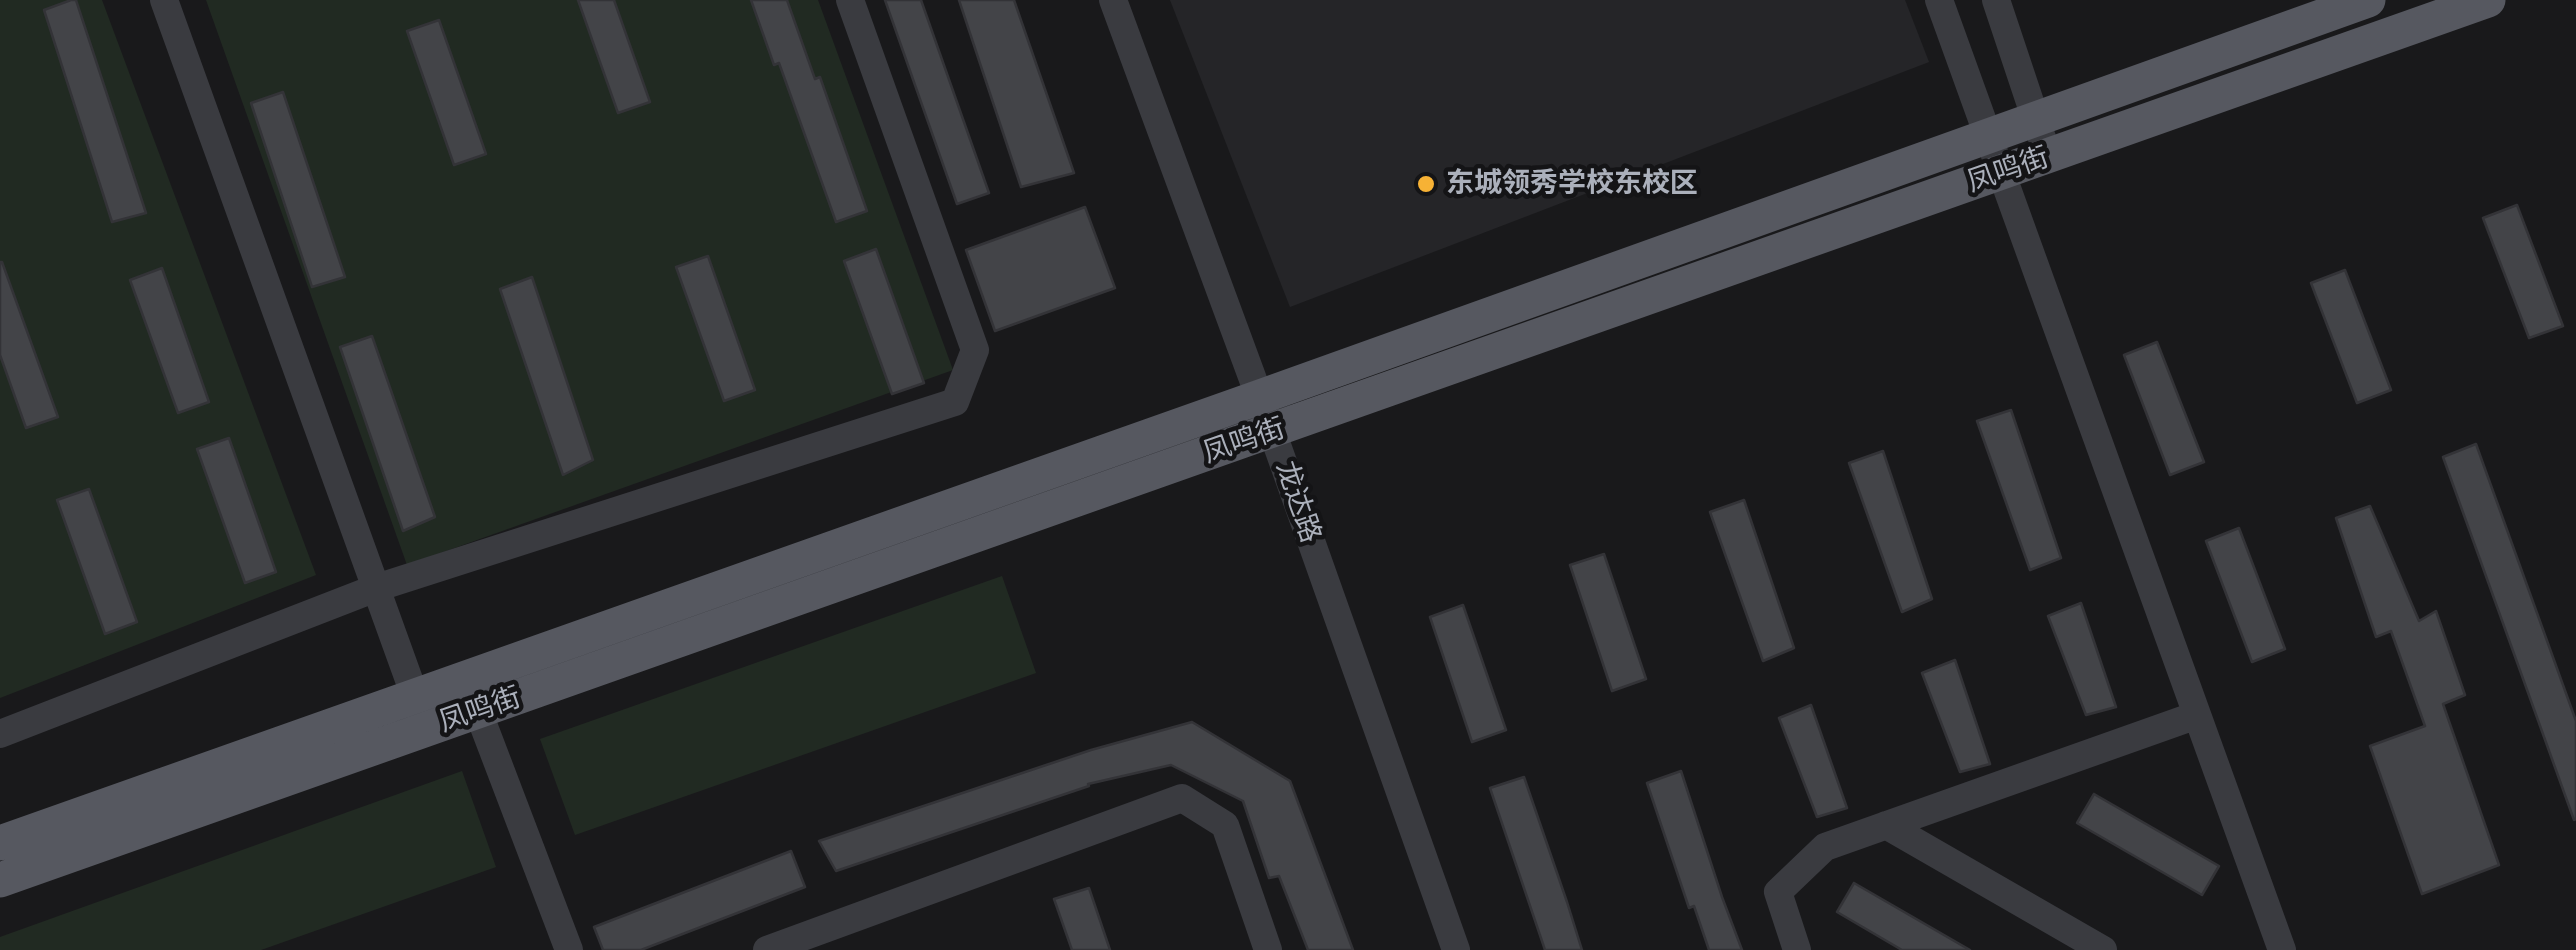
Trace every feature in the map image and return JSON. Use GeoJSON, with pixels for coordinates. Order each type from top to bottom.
{"type":"FeatureCollection","features":[{"type":"Feature","properties":{"kind":"main road","name":"凤鸣街"},"geometry":{"type":"LineString","coordinates":[[0,843],[1260,398],[2368,0]]}},
{"type":"Feature","properties":{"kind":"main road","name":"凤鸣街"},"geometry":{"type":"LineString","coordinates":[[0,880],[2488,0]]}},
{"type":"Feature","properties":{"kind":"street"},"geometry":{"type":"LineString","coordinates":[[164,0],[427,729]]}},
{"type":"Feature","properties":{"kind":"street"},"geometry":{"type":"LineString","coordinates":[[0,734],[376,588],[954,402],[975,350],[850,0]]}},
{"type":"Feature","properties":{"kind":"street","name":"龙达路"},"geometry":{"type":"LineString","coordinates":[[1113,0],[1272,431],[1456,950]]}},
{"type":"Feature","properties":{"kind":"street"},"geometry":{"type":"LineString","coordinates":[[1940,0],[2282,950]]}},
{"type":"Feature","properties":{"kind":"street"},"geometry":{"type":"LineString","coordinates":[[1996,0],[2048,156]]}},
{"type":"Feature","properties":{"kind":"street"},"geometry":{"type":"LineString","coordinates":[[478,712],[568,950]]}},
{"type":"Feature","properties":{"kind":"street"},"geometry":{"type":"LineString","coordinates":[[1797,950],[1778,892],[1825,847],[2198,715]]}},
{"type":"Feature","properties":{"kind":"street"},"geometry":{"type":"LineString","coordinates":[[767,950],[1182,798],[1225,825],[1268,950]]}},
{"type":"Feature","properties":{"kind":"street"},"geometry":{"type":"LineString","coordinates":[[1886,825],[2104,950]]}},
{"type":"Feature","properties":{"kind":"shaded area"},"geometry":{"type":"Polygon","coordinates":[[[0,0],[102,0],[316,575],[0,698],[0,0]]]}},
{"type":"Feature","properties":{"kind":"shaded area"},"geometry":{"type":"Polygon","coordinates":[[[206,0],[818,0],[953,370],[407,565],[206,0]]]}},
{"type":"Feature","properties":{"kind":"shaded area","name":"东城领秀学校东校区"},"geometry":{"type":"Polygon","coordinates":[[[1170,0],[1905,0],[1929,62],[1290,307],[1170,0]]]}},
{"type":"Feature","properties":{"kind":"shaded area"},"geometry":{"type":"Polygon","coordinates":[[[1002,576],[1036,673],[575,835],[540,739],[1002,576]]]}},
{"type":"Feature","properties":{"kind":"shaded area"},"geometry":{"type":"Polygon","coordinates":[[[462,771],[496,867],[261,950],[0,950],[0,937],[462,771]]]}},
{"type":"Feature","properties":{"kind":"building"},"geometry":{"type":"Polygon","coordinates":[[[76,0],[146,213],[112,222],[44,10],[76,0]]]}},
{"type":"Feature","properties":{"kind":"building"},"geometry":{"type":"Polygon","coordinates":[[[578,0],[614,0],[650,102],[618,113],[578,0]]]}},
{"type":"Feature","properties":{"kind":"building"},"geometry":{"type":"Polygon","coordinates":[[[751,0],[787,0],[815,79],[820,77],[867,211],[836,222],[779,63],[774,65],[751,0]]]}},
{"type":"Feature","properties":{"kind":"building"},"geometry":{"type":"Polygon","coordinates":[[[885,0],[921,0],[989,193],[957,204],[885,0]]]}},
{"type":"Feature","properties":{"kind":"building"},"geometry":{"type":"Polygon","coordinates":[[[959,0],[1014,0],[1074,173],[1021,187],[959,0]]]}},
{"type":"Feature","properties":{"kind":"building"},"geometry":{"type":"Polygon","coordinates":[[[439,20],[486,154],[454,165],[407,31],[439,20]]]}},
{"type":"Feature","properties":{"kind":"building"},"geometry":{"type":"Polygon","coordinates":[[[283,92],[345,277],[312,287],[251,103],[283,92]]]}},
{"type":"Feature","properties":{"kind":"building"},"geometry":{"type":"Polygon","coordinates":[[[2517,205],[2563,326],[2529,338],[2483,218],[2517,205]]]}},
{"type":"Feature","properties":{"kind":"building"},"geometry":{"type":"Polygon","coordinates":[[[1085,207],[1115,288],[995,331],[966,250],[1085,207]]]}},
{"type":"Feature","properties":{"kind":"building"},"geometry":{"type":"Polygon","coordinates":[[[876,249],[924,383],[892,394],[844,261],[876,249]]]}},
{"type":"Feature","properties":{"kind":"building"},"geometry":{"type":"Polygon","coordinates":[[[708,256],[755,390],[724,401],[676,267],[708,256]]]}},
{"type":"Feature","properties":{"kind":"building"},"geometry":{"type":"Polygon","coordinates":[[[0,262],[58,417],[26,428],[0,355],[0,262]]]}},
{"type":"Feature","properties":{"kind":"building"},"geometry":{"type":"Polygon","coordinates":[[[162,268],[209,402],[178,413],[130,280],[162,268]]]}},
{"type":"Feature","properties":{"kind":"building"},"geometry":{"type":"Polygon","coordinates":[[[2345,270],[2391,390],[2357,403],[2311,283],[2345,270]]]}},
{"type":"Feature","properties":{"kind":"building"},"geometry":{"type":"Polygon","coordinates":[[[532,277],[593,460],[563,475],[500,289],[532,277]]]}},
{"type":"Feature","properties":{"kind":"building"},"geometry":{"type":"Polygon","coordinates":[[[372,336],[435,517],[403,531],[340,347],[372,336]]]}},
{"type":"Feature","properties":{"kind":"building"},"geometry":{"type":"Polygon","coordinates":[[[2157,342],[2204,462],[2170,475],[2124,355],[2157,342]]]}},
{"type":"Feature","properties":{"kind":"building"},"geometry":{"type":"Polygon","coordinates":[[[2011,410],[2061,558],[2030,570],[1977,421],[2011,410]]]}},
{"type":"Feature","properties":{"kind":"building"},"geometry":{"type":"Polygon","coordinates":[[[229,438],[276,572],[245,583],[197,449],[229,438]]]}},
{"type":"Feature","properties":{"kind":"building"},"geometry":{"type":"Polygon","coordinates":[[[2476,444],[2576,721],[2574,820],[2443,457],[2476,444]]]}},
{"type":"Feature","properties":{"kind":"building"},"geometry":{"type":"Polygon","coordinates":[[[1883,451],[1932,599],[1902,612],[1849,463],[1883,451]]]}},
{"type":"Feature","properties":{"kind":"building"},"geometry":{"type":"Polygon","coordinates":[[[89,489],[137,622],[105,634],[57,500],[89,489]]]}},
{"type":"Feature","properties":{"kind":"building"},"geometry":{"type":"Polygon","coordinates":[[[1744,500],[1794,648],[1763,661],[1710,512],[1744,500]]]}},
{"type":"Feature","properties":{"kind":"building"},"geometry":{"type":"Polygon","coordinates":[[[2370,506],[2419,621],[2436,611],[2465,695],[2443,704],[2499,865],[2422,894],[2370,746],[2425,726],[2391,631],[2376,637],[2336,518],[2370,506]]]}},
{"type":"Feature","properties":{"kind":"building"},"geometry":{"type":"Polygon","coordinates":[[[2239,528],[2285,649],[2252,662],[2206,541],[2239,528]]]}},
{"type":"Feature","properties":{"kind":"building"},"geometry":{"type":"Polygon","coordinates":[[[1604,554],[1646,679],[1612,691],[1570,565],[1604,554]]]}},
{"type":"Feature","properties":{"kind":"building"},"geometry":{"type":"Polygon","coordinates":[[[2081,603],[2116,707],[2086,715],[2048,616],[2081,603]]]}},
{"type":"Feature","properties":{"kind":"building"},"geometry":{"type":"Polygon","coordinates":[[[1463,605],[1506,730],[1472,742],[1430,617],[1463,605]]]}},
{"type":"Feature","properties":{"kind":"building"},"geometry":{"type":"Polygon","coordinates":[[[1955,660],[1990,764],[1960,772],[1922,673],[1955,660]]]}},
{"type":"Feature","properties":{"kind":"building"},"geometry":{"type":"Polygon","coordinates":[[[1811,705],[1847,808],[1817,817],[1779,718],[1811,705]]]}},
{"type":"Feature","properties":{"kind":"building"},"geometry":{"type":"Polygon","coordinates":[[[1192,722],[1290,781],[1353,950],[1308,950],[1279,876],[1269,878],[1243,801],[1171,765],[1088,784],[836,871],[819,841],[1091,750],[1192,722]]]}},
{"type":"Feature","properties":{"kind":"building"},"geometry":{"type":"Polygon","coordinates":[[[1681,771],[1742,950],[1709,950],[1694,906],[1689,908],[1647,783],[1681,771]]]}},
{"type":"Feature","properties":{"kind":"building"},"geometry":{"type":"Polygon","coordinates":[[[1524,777],[1582,950],[1545,950],[1490,788],[1524,777]]]}},
{"type":"Feature","properties":{"kind":"building"},"geometry":{"type":"Polygon","coordinates":[[[2094,794],[2219,866],[2202,895],[2077,823],[2094,794]]]}},
{"type":"Feature","properties":{"kind":"building"},"geometry":{"type":"Polygon","coordinates":[[[791,851],[805,887],[641,950],[603,950],[594,927],[791,851]]]}},
{"type":"Feature","properties":{"kind":"building"},"geometry":{"type":"Polygon","coordinates":[[[1854,883],[1970,950],[1902,950],[1837,912],[1854,883]]]}},
{"type":"Feature","properties":{"kind":"building"},"geometry":{"type":"Polygon","coordinates":[[[1089,888],[1110,950],[1072,950],[1054,899],[1089,888]]]}},
{"type":"Feature","properties":{"kind":"place","name":"东城领秀学校东校区"},"geometry":{"type":"Point","coordinates":[1426,184]}}]}
